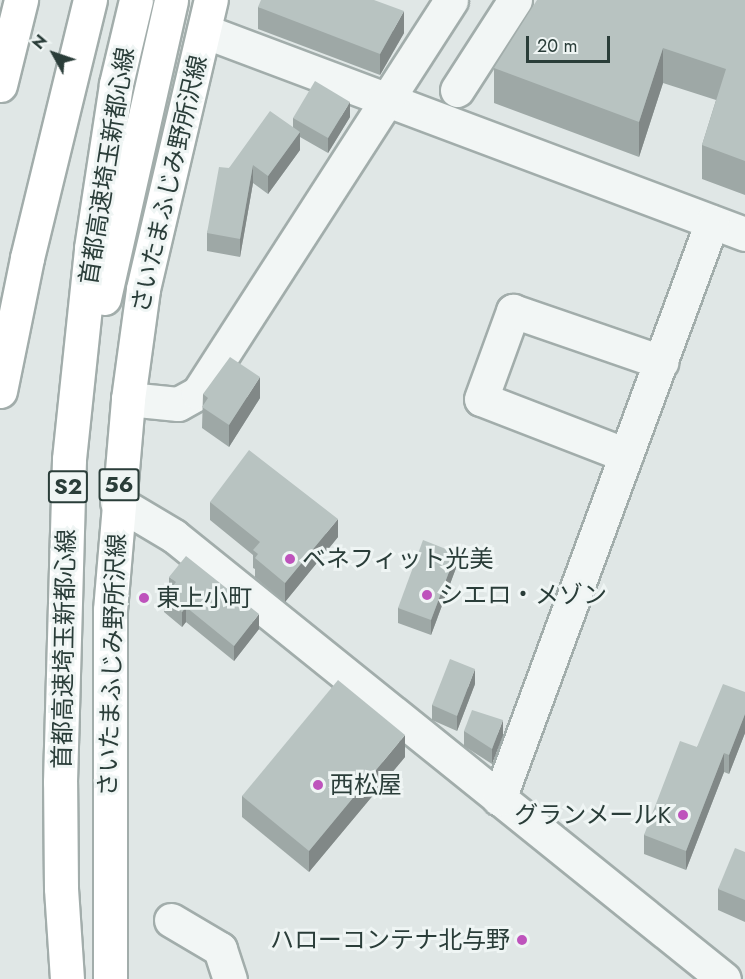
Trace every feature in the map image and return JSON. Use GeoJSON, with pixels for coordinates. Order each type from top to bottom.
{"type":"FeatureCollection","features":[{"type":"Feature","properties":{"kind":"main road"},"geometry":{"type":"LineString","coordinates":[[0,85],[21,0]]}},
{"type":"Feature","properties":{"kind":"main road"},"geometry":{"type":"LineString","coordinates":[[27,258],[34,164],[67,0]]}},
{"type":"Feature","properties":{"kind":"main road","name":"首都高速埼玉新都心線"},"geometry":{"type":"LineString","coordinates":[[0,391],[27,258],[90,0]]}},
{"type":"Feature","properties":{"kind":"main road","name":"首都高速埼玉新都心線"},"geometry":{"type":"LineString","coordinates":[[67,979],[61,888],[62,678],[69,459],[88,272],[116,84],[136,0]]}},
{"type":"Feature","properties":{"kind":"main road"},"geometry":{"type":"LineString","coordinates":[[62,678],[78,549],[88,411],[104,301],[132,159],[171,0]]}},
{"type":"Feature","properties":{"kind":"main road","name":"さいたまふじみ野所沢線"},"geometry":{"type":"LineString","coordinates":[[110,979],[110,610],[117,502],[143,289],[208,15]]}},
{"type":"Feature","properties":{"kind":"street"},"geometry":{"type":"LineString","coordinates":[[128,399],[178,404],[198,393],[451,0]]}},
{"type":"Feature","properties":{"kind":"street"},"geometry":{"type":"LineString","coordinates":[[457,90],[515,0]]}},
{"type":"Feature","properties":{"kind":"street"},"geometry":{"type":"LineString","coordinates":[[208,15],[388,99],[745,234]]}},
{"type":"Feature","properties":{"kind":"street"},"geometry":{"type":"LineString","coordinates":[[499,799],[712,222]]}},
{"type":"Feature","properties":{"kind":"street"},"geometry":{"type":"LineString","coordinates":[[626,455],[481,399],[513,311],[661,362]]}},
{"type":"Feature","properties":{"kind":"street"},"geometry":{"type":"LineString","coordinates":[[117,502],[174,536],[724,979]]}},
{"type":"Feature","properties":{"kind":"street"},"geometry":{"type":"LineString","coordinates":[[171,920],[220,949],[230,979]]}},
{"type":"Feature","properties":{"kind":"building"},"geometry":{"type":"Polygon","coordinates":[[[261,0],[374,0],[404,11],[380,54],[258,7],[261,0]]]}},
{"type":"Feature","properties":{"kind":"building"},"geometry":{"type":"Polygon","coordinates":[[[537,0],[745,0],[745,161],[702,145],[726,69],[663,48],[639,122],[494,68],[537,0]]]}},
{"type":"Feature","properties":{"kind":"building"},"geometry":{"type":"Polygon","coordinates":[[[315,81],[350,102],[328,138],[293,118],[315,81]]]}},
{"type":"Feature","properties":{"kind":"building"},"geometry":{"type":"Polygon","coordinates":[[[270,111],[300,132],[268,176],[253,165],[240,239],[207,233],[219,167],[229,168],[270,111]]]}},
{"type":"Feature","properties":{"kind":"building"},"geometry":{"type":"Polygon","coordinates":[[[230,357],[260,377],[229,425],[202,407],[208,398],[203,394],[230,357]]]}},
{"type":"Feature","properties":{"kind":"building"},"geometry":{"type":"Polygon","coordinates":[[[249,450],[338,519],[285,583],[255,558],[258,554],[253,550],[260,542],[210,502],[249,450]]]}},
{"type":"Feature","properties":{"kind":"building","name":"シエロ・メゾン"},"geometry":{"type":"Polygon","coordinates":[[[423,540],[456,553],[431,620],[398,608],[423,540]]]}},
{"type":"Feature","properties":{"kind":"building"},"geometry":{"type":"Polygon","coordinates":[[[186,556],[259,614],[234,646],[186,607],[182,612],[164,597],[176,582],[169,577],[186,556]]]}},
{"type":"Feature","properties":{"kind":"building"},"geometry":{"type":"Polygon","coordinates":[[[450,659],[475,669],[457,716],[432,705],[450,659]]]}},
{"type":"Feature","properties":{"kind":"building"},"geometry":{"type":"Polygon","coordinates":[[[338,680],[405,735],[309,851],[242,796],[338,680]]]}},
{"type":"Feature","properties":{"kind":"building"},"geometry":{"type":"Polygon","coordinates":[[[723,684],[745,692],[745,714],[729,755],[724,753],[686,851],[644,835],[680,741],[697,747],[723,684]]]}},
{"type":"Feature","properties":{"kind":"building"},"geometry":{"type":"Polygon","coordinates":[[[472,710],[503,720],[492,749],[464,731],[472,710]]]}},
{"type":"Feature","properties":{"kind":"building"},"geometry":{"type":"Polygon","coordinates":[[[735,848],[745,852],[745,900],[718,889],[735,848]]]}},
{"type":"Feature","properties":{"kind":"place","name":"ベネフィット光美"},"geometry":{"type":"Point","coordinates":[290,559]}},
{"type":"Feature","properties":{"kind":"place","name":"シエロ・メゾン"},"geometry":{"type":"Point","coordinates":[427,595]}},
{"type":"Feature","properties":{"kind":"place","name":"東上小町"},"geometry":{"type":"Point","coordinates":[144,598]}},
{"type":"Feature","properties":{"kind":"place","name":"西松屋"},"geometry":{"type":"Point","coordinates":[318,785]}},
{"type":"Feature","properties":{"kind":"place","name":"グランメールK"},"geometry":{"type":"Point","coordinates":[683,815]}},
{"type":"Feature","properties":{"kind":"place","name":"ハローコンテナ北与野"},"geometry":{"type":"Point","coordinates":[522,940]}}]}
